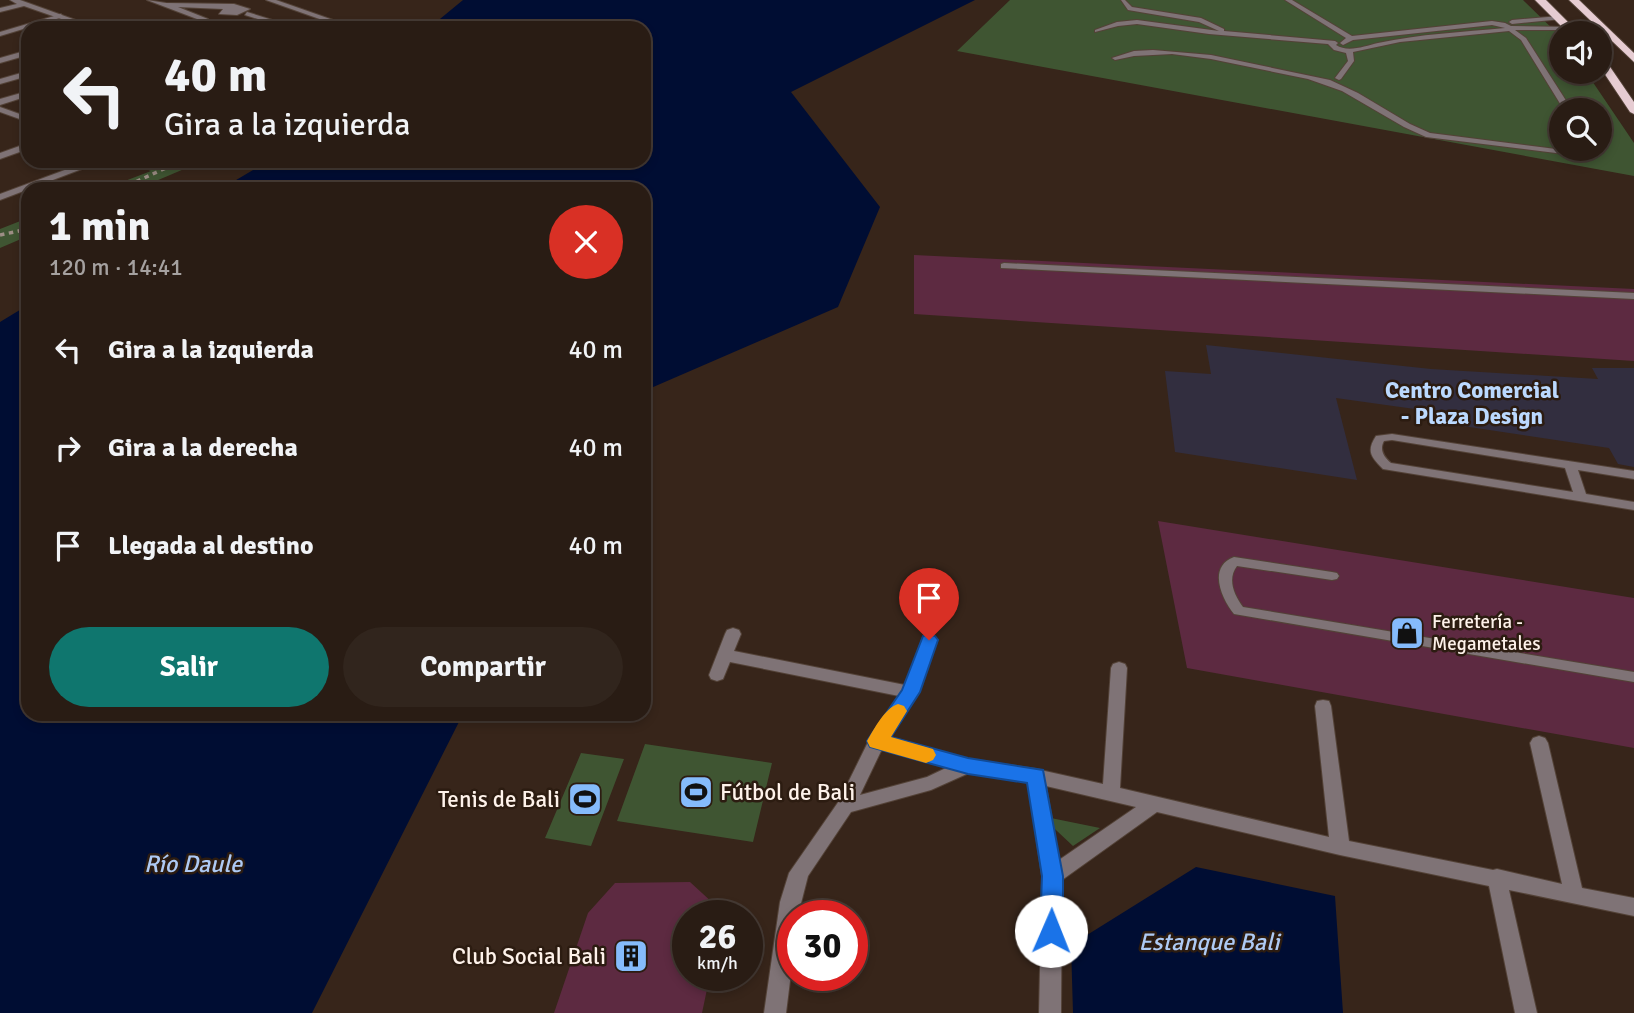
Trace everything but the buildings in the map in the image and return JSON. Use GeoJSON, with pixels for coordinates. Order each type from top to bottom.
{"type":"FeatureCollection","features":[{"type":"Feature","properties":{"kind":"highway"},"geometry":{"type":"LineString","coordinates":[[1540,0],[1563,21]]}},
{"type":"Feature","properties":{"kind":"highway"},"geometry":{"type":"LineString","coordinates":[[1574,0],[1634,60]]}},
{"type":"Feature","properties":{"kind":"highway"},"geometry":{"type":"LineString","coordinates":[[1612,78],[1634,110]]}},
{"type":"Feature","properties":{"kind":"street"},"geometry":{"type":"LineString","coordinates":[[13,0],[75,21]]}},
{"type":"Feature","properties":{"kind":"street"},"geometry":{"type":"LineString","coordinates":[[150,0],[235,11]]}},
{"type":"Feature","properties":{"kind":"street"},"geometry":{"type":"LineString","coordinates":[[266,1],[330,21]]}},
{"type":"Feature","properties":{"kind":"street"},"geometry":{"type":"LineString","coordinates":[[165,3],[204,19]]}},
{"type":"Feature","properties":{"kind":"street"},"geometry":{"type":"LineString","coordinates":[[0,10],[24,4]]}},
{"type":"Feature","properties":{"kind":"street"},"geometry":{"type":"LineString","coordinates":[[198,21],[235,11]]}},
{"type":"Feature","properties":{"kind":"street"},"geometry":{"type":"LineString","coordinates":[[0,61],[21,54]]}},
{"type":"Feature","properties":{"kind":"street"},"geometry":{"type":"LineString","coordinates":[[0,82],[21,75]]}},
{"type":"Feature","properties":{"kind":"street"},"geometry":{"type":"LineString","coordinates":[[0,102],[21,95]]}},
{"type":"Feature","properties":{"kind":"street"},"geometry":{"type":"LineString","coordinates":[[0,156],[21,148]]}},
{"type":"Feature","properties":{"kind":"street"},"geometry":{"type":"LineString","coordinates":[[41,182],[79,168]]}},
{"type":"Feature","properties":{"kind":"street"},"geometry":{"type":"LineString","coordinates":[[0,197],[21,189]]}},
{"type":"Feature","properties":{"kind":"street"},"geometry":{"type":"LineString","coordinates":[[717,675],[733,634]]}},
{"type":"Feature","properties":{"kind":"street"},"geometry":{"type":"LineString","coordinates":[[775,1013],[790,902],[799,873],[845,806],[877,741],[911,692],[929,640]]}},
{"type":"Feature","properties":{"kind":"street"},"geometry":{"type":"LineString","coordinates":[[725,655],[911,692]]}},
{"type":"Feature","properties":{"kind":"street"},"geometry":{"type":"LineString","coordinates":[[1111,793],[1119,668]]}},
{"type":"Feature","properties":{"kind":"street"},"geometry":{"type":"LineString","coordinates":[[1323,706],[1340,847]]}},
{"type":"Feature","properties":{"kind":"street"},"geometry":{"type":"LineString","coordinates":[[877,741],[968,766],[1036,776],[1340,847],[1634,907]]}},
{"type":"Feature","properties":{"kind":"street"},"geometry":{"type":"LineString","coordinates":[[1539,743],[1574,894]]}},
{"type":"Feature","properties":{"kind":"street"},"geometry":{"type":"LineString","coordinates":[[845,806],[931,783],[968,766]]}},
{"type":"Feature","properties":{"kind":"street"},"geometry":{"type":"LineString","coordinates":[[1036,776],[1052,876],[1050,1013]]}},
{"type":"Feature","properties":{"kind":"street"},"geometry":{"type":"LineString","coordinates":[[1052,876],[1154,804]]}},
{"type":"Feature","properties":{"kind":"street"},"geometry":{"type":"LineString","coordinates":[[1497,877],[1526,1013]]}},
{"type":"Feature","properties":{"kind":"lane"},"geometry":{"type":"LineString","coordinates":[[1288,0],[1351,38]]}},
{"type":"Feature","properties":{"kind":"lane"},"geometry":{"type":"LineString","coordinates":[[1123,1],[1130,9],[1201,20],[1232,35]]}},
{"type":"Feature","properties":{"kind":"lane"},"geometry":{"type":"LineString","coordinates":[[235,11],[269,21]]}},
{"type":"Feature","properties":{"kind":"lane"},"geometry":{"type":"LineString","coordinates":[[44,21],[61,16]]}},
{"type":"Feature","properties":{"kind":"lane"},"geometry":{"type":"LineString","coordinates":[[1331,44],[1336,49],[1352,49],[1560,18]]}},
{"type":"Feature","properties":{"kind":"lane"},"geometry":{"type":"LineString","coordinates":[[1097,31],[1117,24],[1137,22],[1232,35],[1331,44],[1343,43],[1351,38],[1492,23],[1508,27],[1549,30]]}},
{"type":"Feature","properties":{"kind":"lane"},"geometry":{"type":"LineString","coordinates":[[1508,27],[1524,39],[1561,98]]}},
{"type":"Feature","properties":{"kind":"lane"},"geometry":{"type":"LineString","coordinates":[[0,34],[21,28]]}},
{"type":"Feature","properties":{"kind":"lane"},"geometry":{"type":"LineString","coordinates":[[1343,43],[1352,49]]}},
{"type":"Feature","properties":{"kind":"lane"},"geometry":{"type":"LineString","coordinates":[[1325,81],[1339,78],[1349,68],[1352,49]]}},
{"type":"Feature","properties":{"kind":"lane"},"geometry":{"type":"LineString","coordinates":[[1115,58],[1132,53],[1182,53],[1325,81],[1343,87],[1411,129],[1429,135],[1549,150]]}},
{"type":"Feature","properties":{"kind":"lane"},"geometry":{"type":"LineString","coordinates":[[1339,78],[1350,83],[1350,86],[1343,87]]}},
{"type":"Feature","properties":{"kind":"lane"},"geometry":{"type":"LineString","coordinates":[[0,109],[21,118]]}},
{"type":"Feature","properties":{"kind":"lane"},"geometry":{"type":"LineString","coordinates":[[1004,266],[1634,296]]}},
{"type":"Feature","properties":{"kind":"lane"},"geometry":{"type":"LineString","coordinates":[[1634,475],[1392,438],[1380,438],[1376,445],[1378,458],[1387,466],[1634,506]]}},
{"type":"Feature","properties":{"kind":"lane"},"geometry":{"type":"LineString","coordinates":[[1570,465],[1581,497]]}},
{"type":"Feature","properties":{"kind":"lane"},"geometry":{"type":"LineString","coordinates":[[1332,576],[1234,561],[1228,565],[1224,577],[1230,602],[1239,611],[1249,614],[1634,677]]}},
{"type":"Feature","properties":{"kind":"path"},"geometry":{"type":"LineString","coordinates":[[135,182],[166,168]]}},
{"type":"Feature","properties":{"kind":"path"},"geometry":{"type":"LineString","coordinates":[[0,235],[21,230]]}},
{"type":"Feature","properties":{"kind":"shaded area"},"geometry":{"type":"Polygon","coordinates":[[[1206,345],[1431,369],[1598,379],[1592,368],[1634,368],[1634,467],[1618,464],[1609,448],[1436,422],[1429,411],[1336,398],[1357,480],[1175,452],[1165,371],[1211,374],[1206,345]]]}},
{"type":"Feature","properties":{"kind":"green space"},"geometry":{"type":"Polygon","coordinates":[[[1010,0],[1523,0],[1549,25],[1549,84],[1594,84],[1604,98],[1549,98],[1549,160],[957,51],[1010,0]]]}},
{"type":"Feature","properties":{"kind":"green space"},"geometry":{"type":"Polygon","coordinates":[[[1612,110],[1634,143],[1634,176],[1553,161],[1612,161],[1612,110]]]}},
{"type":"Feature","properties":{"kind":"green space"},"geometry":{"type":"Polygon","coordinates":[[[186,168],[154,182],[122,182],[151,171],[146,169],[186,168]]]}},
{"type":"Feature","properties":{"kind":"green space"},"geometry":{"type":"Polygon","coordinates":[[[21,221],[21,239],[0,248],[0,229],[21,221]]]}},
{"type":"Feature","properties":{"kind":"green space","name":"Fútbol de Bali"},"geometry":{"type":"Polygon","coordinates":[[[645,744],[772,763],[753,842],[617,821],[645,744]]]}},
{"type":"Feature","properties":{"kind":"green space","name":"Tenis de Bali"},"geometry":{"type":"Polygon","coordinates":[[[581,753],[624,759],[591,846],[545,838],[581,753]]]}},
{"type":"Feature","properties":{"kind":"green space"},"geometry":{"type":"Polygon","coordinates":[[[1041,816],[1100,828],[1073,846],[1041,816]]]}},
{"type":"Feature","properties":{"kind":"water"},"geometry":{"type":"Polygon","coordinates":[[[463,0],[975,0],[791,92],[880,207],[838,307],[651,388],[651,182],[233,182],[256,168],[651,168],[651,21],[438,21],[463,0]]]}},
{"type":"Feature","properties":{"kind":"water","name":"Río Daule"},"geometry":{"type":"Polygon","coordinates":[[[21,309],[21,721],[459,721],[312,1013],[0,1013],[0,322],[21,309]]]}},
{"type":"Feature","properties":{"kind":"water","name":"Estanque Bali"},"geometry":{"type":"Polygon","coordinates":[[[1196,867],[1335,896],[1343,1013],[1073,1013],[1071,945],[1196,867]]]}},
{"type":"Feature","properties":{"kind":"slow traffic"},"geometry":{"type":"LineString","coordinates":[[898,711],[877,741],[926,755]]}},
{"type":"Feature","properties":{"kind":"place","name":"Ferretería - Megametales"},"geometry":{"type":"Point","coordinates":[1407,633]}},
{"type":"Feature","properties":{"kind":"place","name":"Fútbol de Bali"},"geometry":{"type":"Point","coordinates":[696,792]}},
{"type":"Feature","properties":{"kind":"place","name":"Tenis de Bali"},"geometry":{"type":"Point","coordinates":[585,799]}},
{"type":"Feature","properties":{"kind":"place","name":"Club Social Bali"},"geometry":{"type":"Point","coordinates":[631,956]}},
{"type":"Feature","properties":{"kind":"district","name":"Centro Comercial - Plaza Design"},"geometry":{"type":"Point","coordinates":[1472,403]}},
{"type":"Feature","properties":{"kind":"route"},"geometry":{"type":"LineString","coordinates":[[929,640],[911,692],[877,741],[968,766],[1036,776],[1052,876],[1051,931]]}}]}
